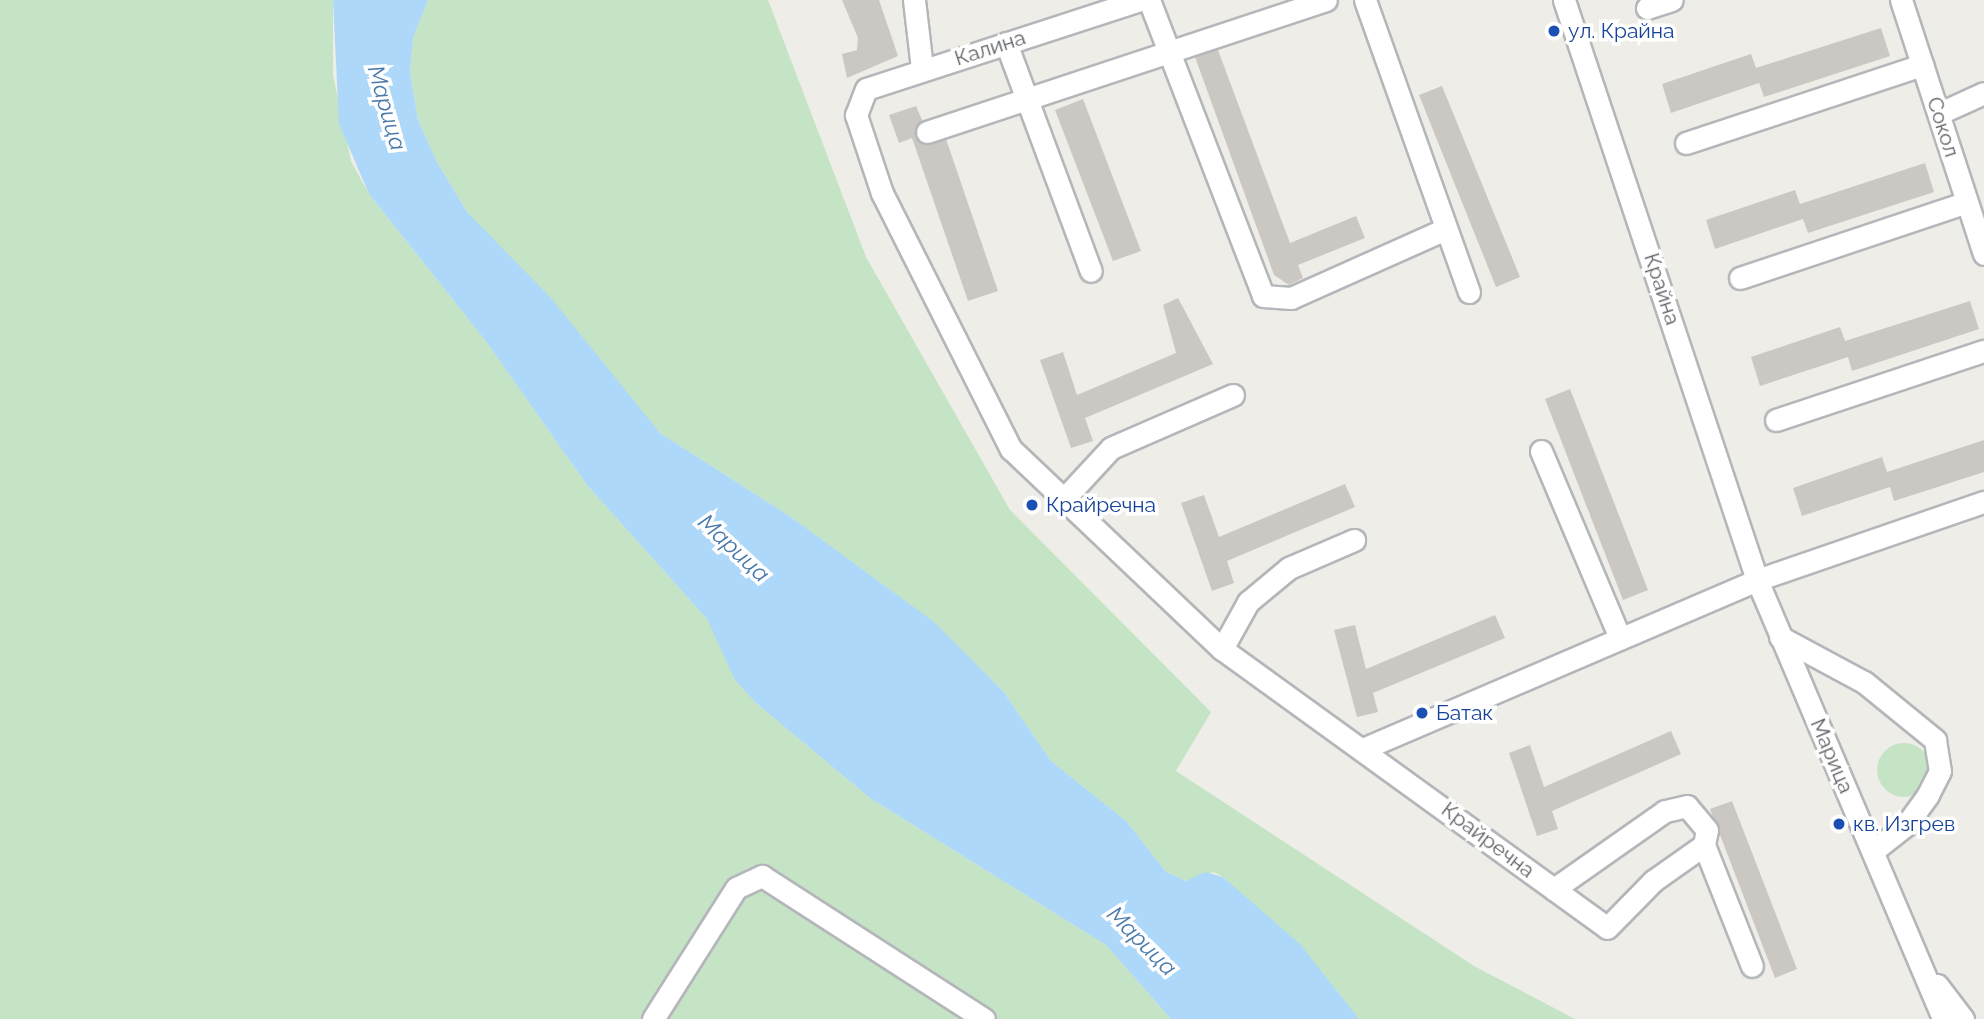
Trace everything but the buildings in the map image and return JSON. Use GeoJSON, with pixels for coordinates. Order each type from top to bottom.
{"type":"FeatureCollection","features":[{"type":"Feature","properties":{"kind":"street"},"geometry":{"type":"LineString","coordinates":[[914,0],[922,68]]}},
{"type":"Feature","properties":{"kind":"street","name":"Калина"},"geometry":{"type":"LineString","coordinates":[[856,115],[866,89],[922,68],[1140,0]]}},
{"type":"Feature","properties":{"kind":"street"},"geometry":{"type":"LineString","coordinates":[[1149,0],[1263,296],[1280,302],[1443,230]]}},
{"type":"Feature","properties":{"kind":"street"},"geometry":{"type":"LineString","coordinates":[[927,132],[1326,0]]}},
{"type":"Feature","properties":{"kind":"street"},"geometry":{"type":"LineString","coordinates":[[1365,0],[1443,230],[1469,292]]}},
{"type":"Feature","properties":{"kind":"street","name":"Крайна"},"geometry":{"type":"LineString","coordinates":[[1564,0],[1757,579]]}},
{"type":"Feature","properties":{"kind":"street"},"geometry":{"type":"LineString","coordinates":[[1647,8],[1671,0]]}},
{"type":"Feature","properties":{"kind":"street","name":"Сокол"},"geometry":{"type":"LineString","coordinates":[[1901,0],[1984,254]]}},
{"type":"Feature","properties":{"kind":"street"},"geometry":{"type":"LineString","coordinates":[[1006,43],[1091,271]]}},
{"type":"Feature","properties":{"kind":"street"},"geometry":{"type":"LineString","coordinates":[[1686,143],[1923,65]]}},
{"type":"Feature","properties":{"kind":"street"},"geometry":{"type":"LineString","coordinates":[[1940,113],[1984,93]]}},
{"type":"Feature","properties":{"kind":"street","name":"Крайречна"},"geometry":{"type":"LineString","coordinates":[[856,115],[882,193],[1012,449],[1062,501],[1222,649],[1364,748],[1607,928],[1653,881],[1704,845]]}},
{"type":"Feature","properties":{"kind":"street"},"geometry":{"type":"LineString","coordinates":[[1740,278],[1967,202]]}},
{"type":"Feature","properties":{"kind":"street"},"geometry":{"type":"LineString","coordinates":[[1776,420],[1984,351]]}},
{"type":"Feature","properties":{"kind":"street"},"geometry":{"type":"LineString","coordinates":[[1062,501],[1111,448],[1233,395]]}},
{"type":"Feature","properties":{"kind":"street"},"geometry":{"type":"LineString","coordinates":[[1541,450],[1620,638]]}},
{"type":"Feature","properties":{"kind":"street"},"geometry":{"type":"LineString","coordinates":[[1364,748],[1757,579],[1984,502]]}},
{"type":"Feature","properties":{"kind":"street"},"geometry":{"type":"LineString","coordinates":[[1222,649],[1248,602],[1289,568],[1354,540]]}},
{"type":"Feature","properties":{"kind":"street","name":"Марица"},"geometry":{"type":"LineString","coordinates":[[1757,579],[1926,969],[1943,1019]]}},
{"type":"Feature","properties":{"kind":"street"},"geometry":{"type":"LineString","coordinates":[[1780,637],[1864,682],[1934,740],[1940,771],[1928,795],[1906,825],[1873,851]]}},
{"type":"Feature","properties":{"kind":"street"},"geometry":{"type":"LineString","coordinates":[[1554,889],[1665,811],[1687,806],[1698,814],[1707,830],[1704,845],[1752,966]]}},
{"type":"Feature","properties":{"kind":"street"},"geometry":{"type":"LineString","coordinates":[[653,1019],[736,888],[762,876],[984,1019]]}},
{"type":"Feature","properties":{"kind":"street","name":"Марица"},"geometry":{"type":"LineString","coordinates":[[1926,969],[1963,1019]]}},
{"type":"Feature","properties":{"kind":"green space"},"geometry":{"type":"Polygon","coordinates":[[[0,0],[333,0],[333,75],[351,161],[369,194],[485,340],[587,485],[707,619],[756,703],[870,798],[1106,945],[1171,1019],[0,1019],[0,0]]]}},
{"type":"Feature","properties":{"kind":"green space"},"geometry":{"type":"Polygon","coordinates":[[[428,0],[768,0],[866,257],[1010,510],[1211,712],[1176,771],[1474,966],[1575,1019],[1359,1019],[1223,877],[1214,872],[1186,881],[1166,872],[1126,821],[1051,761],[1003,691],[934,623],[791,517],[660,433],[467,212],[437,162],[418,120],[410,71],[413,38],[428,0]]]}},
{"type":"Feature","properties":{"kind":"green space"},"geometry":{"type":"Polygon","coordinates":[[[1904,743],[1923,751],[1931,770],[1923,789],[1904,797],[1885,789],[1877,770],[1885,751],[1904,743]]]}},
{"type":"Feature","properties":{"kind":"water"},"geometry":{"type":"Polygon","coordinates":[[[333,0],[428,0],[413,38],[410,71],[418,120],[437,162],[467,212],[551,298],[660,433],[791,517],[934,622],[1003,691],[1051,761],[1126,821],[1166,872],[1186,881],[1205,872],[1223,877],[1300,944],[1359,1019],[1171,1019],[1106,945],[870,798],[756,703],[735,680],[707,619],[587,485],[485,340],[369,194],[339,124],[333,0]]]}},
{"type":"Feature","properties":{"kind":"place","name":"ул. Крайна"},"geometry":{"type":"Point","coordinates":[1554,31]}},
{"type":"Feature","properties":{"kind":"place","name":"Крайречна"},"geometry":{"type":"Point","coordinates":[1032,505]}},
{"type":"Feature","properties":{"kind":"place","name":"Батак"},"geometry":{"type":"Point","coordinates":[1422,713]}},
{"type":"Feature","properties":{"kind":"place","name":"кв. Изгрев"},"geometry":{"type":"Point","coordinates":[1839,824]}}]}
